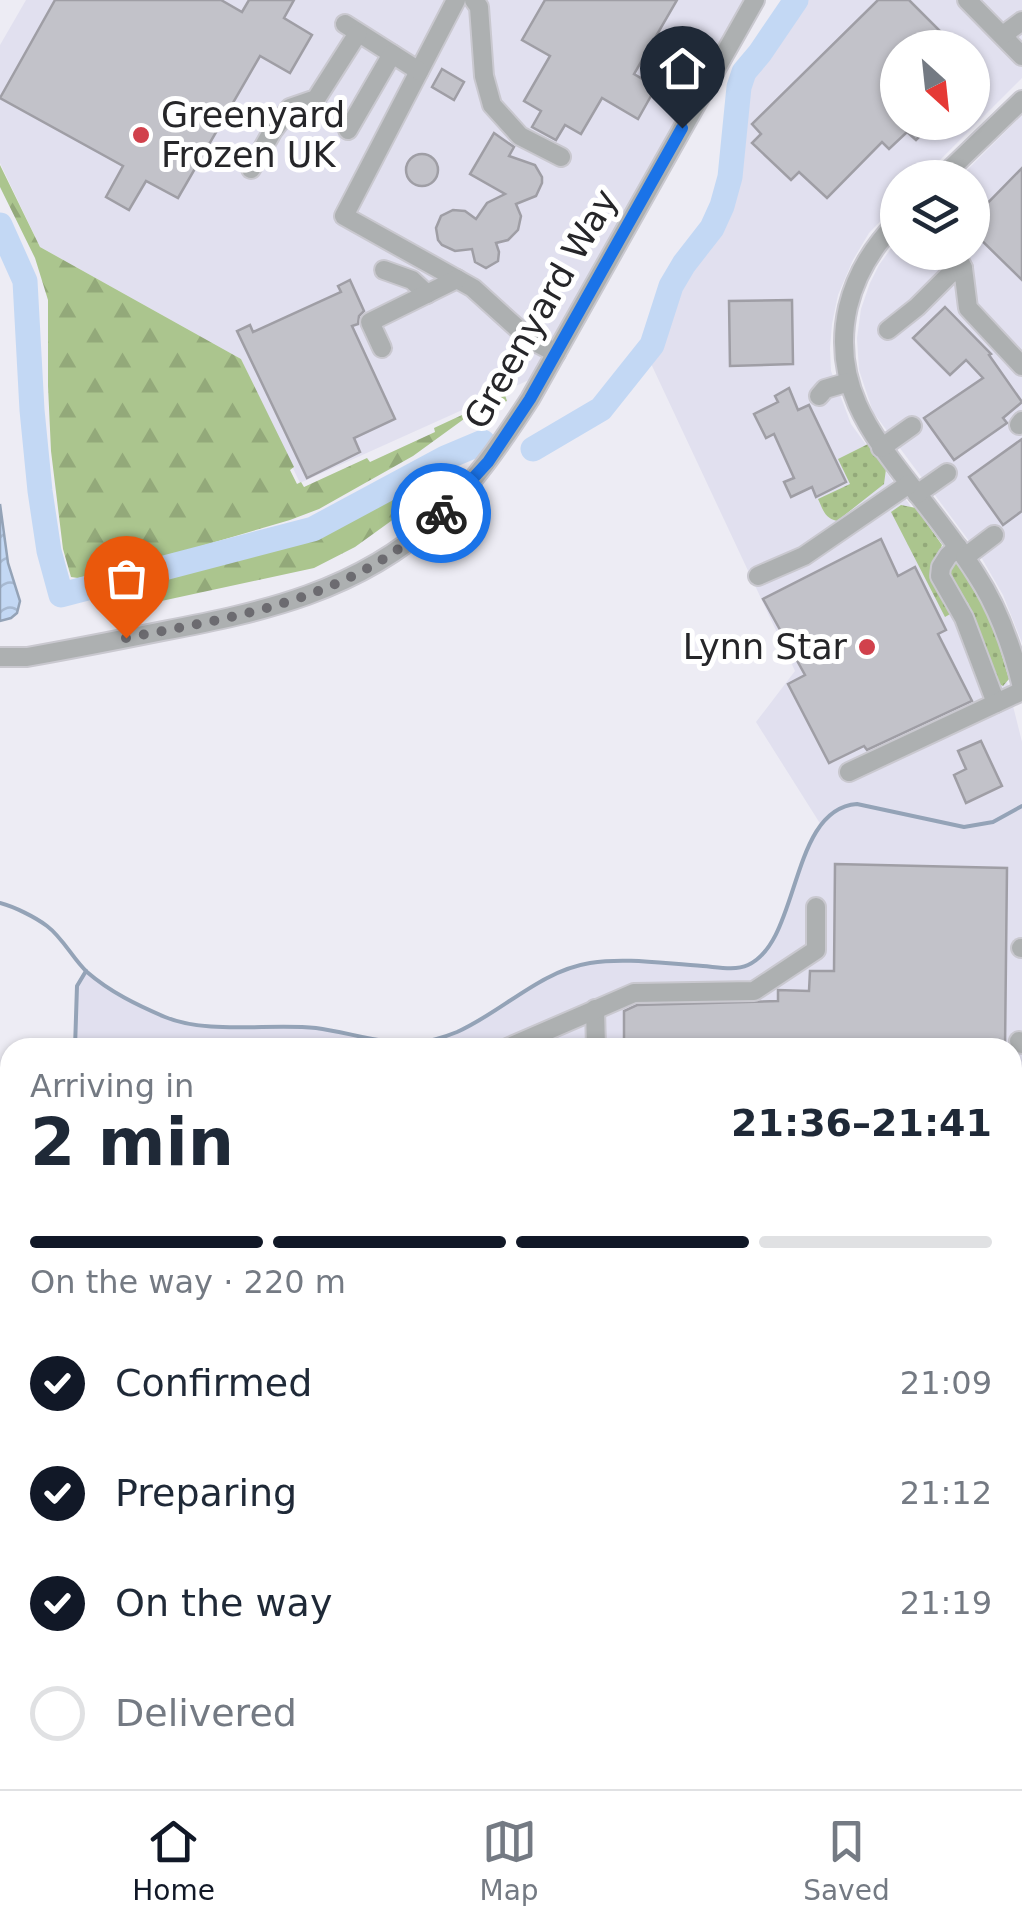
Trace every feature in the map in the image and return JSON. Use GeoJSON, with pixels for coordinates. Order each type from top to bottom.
{"type":"FeatureCollection","features":[{"type":"Feature","properties":{"kind":"street"},"geometry":{"type":"LineString","coordinates":[[456,0],[344,216],[473,288],[528,338],[556,353]]}},
{"type":"Feature","properties":{"kind":"street"},"geometry":{"type":"LineString","coordinates":[[474,0],[492,105],[520,136],[561,158]]}},
{"type":"Feature","properties":{"kind":"street","name":"Greenyard Way"},"geometry":{"type":"LineString","coordinates":[[0,658],[27,657],[270,609],[344,582],[389,556],[436,520],[488,462],[530,399],[754,0]]}},
{"type":"Feature","properties":{"kind":"street"},"geometry":{"type":"LineString","coordinates":[[967,0],[1022,56]]}},
{"type":"Feature","properties":{"kind":"street"},"geometry":{"type":"LineString","coordinates":[[1004,35],[1022,22]]}},
{"type":"Feature","properties":{"kind":"street"},"geometry":{"type":"LineString","coordinates":[[250,169],[290,108],[316,98],[351,28],[419,71]]}},
{"type":"Feature","properties":{"kind":"street"},"geometry":{"type":"LineString","coordinates":[[348,130],[392,54]]}},
{"type":"Feature","properties":{"kind":"street"},"geometry":{"type":"LineString","coordinates":[[961,160],[1019,109]]}},
{"type":"Feature","properties":{"kind":"street"},"geometry":{"type":"LineString","coordinates":[[848,772],[996,703],[1021,684],[1002,621],[984,586],[881,448],[849,382],[844,333],[851,297],[880,241]]}},
{"type":"Feature","properties":{"kind":"street"},"geometry":{"type":"LineString","coordinates":[[384,270],[412,280],[427,294]]}},
{"type":"Feature","properties":{"kind":"street"},"geometry":{"type":"LineString","coordinates":[[888,330],[953,270]]}},
{"type":"Feature","properties":{"kind":"street"},"geometry":{"type":"LineString","coordinates":[[961,270],[968,308],[1022,366]]}},
{"type":"Feature","properties":{"kind":"street"},"geometry":{"type":"LineString","coordinates":[[382,348],[370,322],[457,279]]}},
{"type":"Feature","properties":{"kind":"street"},"geometry":{"type":"LineString","coordinates":[[819,396],[825,389],[849,382]]}},
{"type":"Feature","properties":{"kind":"street"},"geometry":{"type":"LineString","coordinates":[[881,448],[912,426]]}},
{"type":"Feature","properties":{"kind":"street"},"geometry":{"type":"LineString","coordinates":[[758,576],[804,556],[823,533],[946,473]]}},
{"type":"Feature","properties":{"kind":"street"},"geometry":{"type":"LineString","coordinates":[[994,535],[948,556],[940,576],[964,618],[996,703]]}},
{"type":"Feature","properties":{"kind":"street","name":"Greenyard Way"},"geometry":{"type":"LineString","coordinates":[[0,671],[27,657]]}},
{"type":"Feature","properties":{"kind":"street"},"geometry":{"type":"LineString","coordinates":[[530,1038],[634,993],[754,991],[816,950],[816,907]]}},
{"type":"Feature","properties":{"kind":"street"},"geometry":{"type":"LineString","coordinates":[[596,1010],[596,1038]]}},
{"type":"Feature","properties":{"kind":"shaded area"},"geometry":{"type":"Polygon","coordinates":[[[26,0],[754,0],[529,380],[300,483],[241,359],[40,247],[0,163],[0,45],[26,0]]]}},
{"type":"Feature","properties":{"kind":"shaded area"},"geometry":{"type":"Polygon","coordinates":[[[796,0],[1022,0],[1022,78],[990,110],[990,30],[880,30],[880,140],[960,140],[940,160],[880,160],[880,222],[853,260],[838,295],[830,348],[831,371],[851,424],[955,567],[1001,658],[1022,742],[1022,1038],[433,1038],[456,1032],[554,974],[588,963],[623,961],[739,968],[750,965],[765,950],[784,918],[803,858],[821,825],[756,722],[795,671],[646,353],[671,286],[712,228],[730,177],[744,72],[796,0]]]}},
{"type":"Feature","properties":{"kind":"shaded area"},"geometry":{"type":"Polygon","coordinates":[[[1022,115],[1022,643],[1003,595],[981,557],[873,412],[859,370],[857,338],[861,309],[880,264],[880,270],[990,270],[990,160],[977,160],[1022,115]]]}},
{"type":"Feature","properties":{"kind":"shaded area"},"geometry":{"type":"Polygon","coordinates":[[[86,971],[117,994],[171,1019],[216,1026],[315,1028],[381,1038],[75,1038],[77,986],[86,971]]]}},
{"type":"Feature","properties":{"kind":"green space"},"geometry":{"type":"Polygon","coordinates":[[[0,165],[40,247],[241,359],[294,467],[290,470],[297,484],[301,482],[304,487],[367,458],[370,462],[505,395],[507,401],[464,419],[413,456],[319,509],[113,572],[71,577],[63,549],[51,451],[48,300],[35,258],[0,187],[0,165]]]}},
{"type":"Feature","properties":{"kind":"green space"},"geometry":{"type":"Polygon","coordinates":[[[868,444],[886,469],[884,484],[837,521],[833,520],[824,513],[818,499],[850,484],[838,459],[868,444]]]}},
{"type":"Feature","properties":{"kind":"green space"},"geometry":{"type":"Polygon","coordinates":[[[440,469],[443,472],[398,516],[355,547],[314,568],[106,613],[104,606],[108,600],[117,604],[135,599],[138,586],[288,546],[339,527],[440,469]]]}},
{"type":"Feature","properties":{"kind":"green space"},"geometry":{"type":"Polygon","coordinates":[[[901,505],[916,508],[942,545],[932,573],[933,582],[952,613],[945,617],[891,512],[901,505]]]}},
{"type":"Feature","properties":{"kind":"green space"},"geometry":{"type":"Polygon","coordinates":[[[954,562],[992,622],[1009,679],[1003,686],[997,683],[968,603],[952,585],[949,576],[954,562]]]}},
{"type":"Feature","properties":{"kind":"water"},"geometry":{"type":"Polygon","coordinates":[[[0,504],[8,563],[20,601],[17,613],[0,621],[0,504]]]}},
{"type":"Feature","properties":{"kind":"building","name":"Greenyard Frozen UK"},"geometry":{"type":"Polygon","coordinates":[[[55,0],[221,0],[242,12],[249,0],[294,0],[284,18],[312,35],[290,73],[260,56],[178,198],[146,181],[129,210],[106,197],[123,166],[0,98],[55,0]]]}},
{"type":"Feature","properties":{"kind":"building"},"geometry":{"type":"Polygon","coordinates":[[[545,0],[677,0],[634,74],[656,87],[638,119],[602,98],[581,134],[565,125],[556,140],[532,127],[541,111],[524,101],[550,56],[522,40],[545,0]]]}},
{"type":"Feature","properties":{"kind":"building"},"geometry":{"type":"Polygon","coordinates":[[[878,0],[909,0],[939,30],[880,30],[880,140],[899,140],[889,149],[882,142],[827,198],[799,172],[791,180],[752,143],[761,134],[752,124],[878,0]]]}},
{"type":"Feature","properties":{"kind":"building"},"geometry":{"type":"Polygon","coordinates":[[[672,66],[693,78],[677,107],[656,95],[672,66]]]}},
{"type":"Feature","properties":{"kind":"building"},"geometry":{"type":"Polygon","coordinates":[[[442,69],[464,82],[454,100],[432,87],[442,69]]]}},
{"type":"Feature","properties":{"kind":"building"},"geometry":{"type":"Polygon","coordinates":[[[494,133],[514,147],[509,156],[535,165],[542,183],[536,196],[516,204],[521,216],[518,230],[508,240],[496,243],[498,261],[486,268],[475,262],[472,249],[455,251],[442,245],[436,228],[441,216],[453,210],[465,211],[476,219],[487,203],[505,194],[470,174],[494,133]]]}},
{"type":"Feature","properties":{"kind":"building"},"geometry":{"type":"Polygon","coordinates":[[[422,154],[433,159],[438,170],[433,181],[422,186],[411,181],[406,170],[411,159],[422,154]]]}},
{"type":"Feature","properties":{"kind":"building"},"geometry":{"type":"Polygon","coordinates":[[[1022,168],[1022,280],[990,249],[990,201],[1022,168]]]}},
{"type":"Feature","properties":{"kind":"building","name":"Greenyard Frozen UK"},"geometry":{"type":"Polygon","coordinates":[[[350,280],[364,311],[358,324],[352,326],[395,419],[354,438],[360,452],[307,478],[237,331],[250,325],[253,332],[341,292],[338,286],[350,280]]]}},
{"type":"Feature","properties":{"kind":"building"},"geometry":{"type":"Polygon","coordinates":[[[792,300],[793,364],[730,366],[729,301],[792,300]]]}},
{"type":"Feature","properties":{"kind":"building"},"geometry":{"type":"Polygon","coordinates":[[[945,307],[991,354],[1022,402],[1003,418],[1007,423],[954,460],[924,418],[983,378],[966,360],[950,375],[913,338],[945,307]]]}},
{"type":"Feature","properties":{"kind":"building"},"geometry":{"type":"Polygon","coordinates":[[[789,388],[798,410],[809,405],[846,482],[816,497],[812,487],[791,497],[784,482],[794,478],[774,434],[766,438],[754,414],[778,402],[775,396],[789,388]]]}},
{"type":"Feature","properties":{"kind":"building"},"geometry":{"type":"Polygon","coordinates":[[[1022,439],[1022,511],[1003,525],[969,477],[1022,439]]]}},
{"type":"Feature","properties":{"kind":"building","name":"Lynn Star"},"geometry":{"type":"Polygon","coordinates":[[[881,539],[898,576],[915,567],[946,630],[938,634],[972,701],[867,750],[864,746],[829,763],[788,684],[805,675],[763,599],[881,539]]]}},
{"type":"Feature","properties":{"kind":"building"},"geometry":{"type":"Polygon","coordinates":[[[981,741],[1002,786],[966,803],[954,775],[966,769],[958,751],[981,741]]]}},
{"type":"Feature","properties":{"kind":"building"},"geometry":{"type":"Polygon","coordinates":[[[835,864],[1007,868],[1005,1038],[624,1038],[624,1011],[637,1005],[778,1001],[778,990],[809,991],[810,971],[834,971],[835,864]]]}},
{"type":"Feature","properties":{"kind":"waterway"},"geometry":{"type":"LineString","coordinates":[[533,449],[601,409],[652,345],[671,286],[712,228],[722,206],[730,177],[744,72],[796,0]]}},
{"type":"Feature","properties":{"kind":"waterway"},"geometry":{"type":"LineString","coordinates":[[0,225],[25,281],[40,491],[49,551],[61,595],[313,529],[445,458],[483,442]]}},
{"type":"Feature","properties":{"kind":"waterway"},"geometry":{"type":"LineString","coordinates":[[438,1038],[474,1024],[538,983],[572,967],[604,961],[732,968],[748,965],[765,951],[778,930],[807,851],[819,828],[835,811],[857,804],[964,827],[993,822],[1022,806]]}},
{"type":"Feature","properties":{"kind":"waterway"},"geometry":{"type":"LineString","coordinates":[[0,903],[47,926],[82,967],[105,986],[165,1017],[200,1026],[316,1028],[368,1038]]}},
{"type":"Feature","properties":{"kind":"waterway"},"geometry":{"type":"LineString","coordinates":[[75,1038],[77,986],[86,971]]}},
{"type":"Feature","properties":{"kind":"way so far"},"geometry":{"type":"LineString","coordinates":[[126,638],[270,609],[344,582],[389,556],[441,513]]}},
{"type":"Feature","properties":{"kind":"place","name":"Greenyard Frozen UK"},"geometry":{"type":"Point","coordinates":[141,135]}},
{"type":"Feature","properties":{"kind":"place","name":"Lynn Star"},"geometry":{"type":"Point","coordinates":[867,647]}},
{"type":"Feature","properties":{"kind":"route"},"geometry":{"type":"LineString","coordinates":[[441,513],[488,462],[530,399],[682,128]]}}]}
